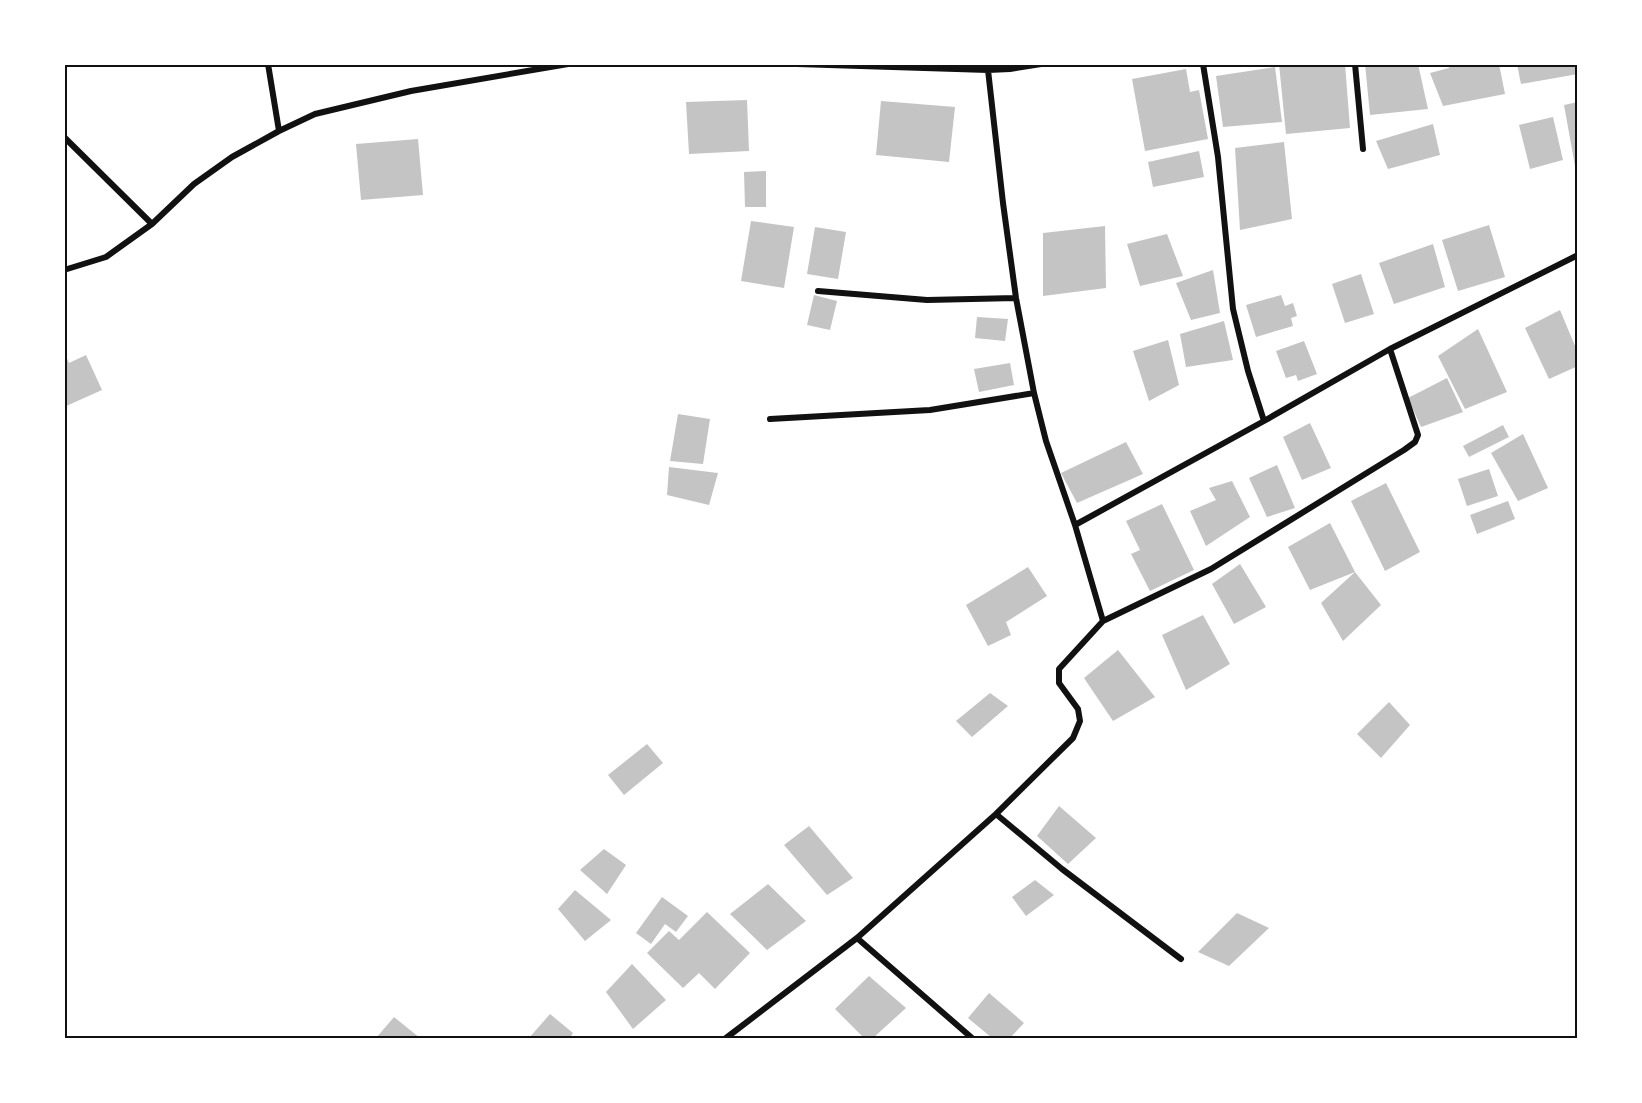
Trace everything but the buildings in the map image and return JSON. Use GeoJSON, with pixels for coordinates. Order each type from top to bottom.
{"type":"FeatureCollection","features":[{"type":"Feature","properties":{"kind":"street"},"geometry":{"type":"LineString","coordinates":[[268,64],[279,131]]}},
{"type":"Feature","properties":{"kind":"street"},"geometry":{"type":"LineString","coordinates":[[64,270],[106,257],[152,224],[194,184],[232,157],[315,114],[411,91],[568,64]]}},
{"type":"Feature","properties":{"kind":"street"},"geometry":{"type":"LineString","coordinates":[[797,64],[988,70],[1041,64]]}},
{"type":"Feature","properties":{"kind":"street"},"geometry":{"type":"LineString","coordinates":[[1203,64],[1218,157],[1233,309],[1248,371],[1264,421]]}},
{"type":"Feature","properties":{"kind":"street"},"geometry":{"type":"LineString","coordinates":[[1355,64],[1363,149]]}},
{"type":"Feature","properties":{"kind":"street"},"geometry":{"type":"LineString","coordinates":[[988,70],[1016,298],[1034,393],[1046,441],[1075,525],[1103,621]]}},
{"type":"Feature","properties":{"kind":"street"},"geometry":{"type":"LineString","coordinates":[[64,137],[152,224]]}},
{"type":"Feature","properties":{"kind":"street"},"geometry":{"type":"LineString","coordinates":[[1075,525],[1390,349],[1578,255]]}},
{"type":"Feature","properties":{"kind":"street"},"geometry":{"type":"LineString","coordinates":[[818,291],[927,300],[1016,298]]}},
{"type":"Feature","properties":{"kind":"street"},"geometry":{"type":"LineString","coordinates":[[726,1038],[857,938],[996,814],[1073,738],[1080,721],[1078,709],[1059,682],[1059,669],[1103,621],[1211,569],[1415,442],[1418,435],[1390,349]]}},
{"type":"Feature","properties":{"kind":"street"},"geometry":{"type":"LineString","coordinates":[[770,419],[930,410],[1034,393]]}},
{"type":"Feature","properties":{"kind":"street"},"geometry":{"type":"LineString","coordinates":[[996,814],[1062,869],[1181,959]]}},
{"type":"Feature","properties":{"kind":"street"},"geometry":{"type":"LineString","coordinates":[[857,938],[972,1038]]}}]}
